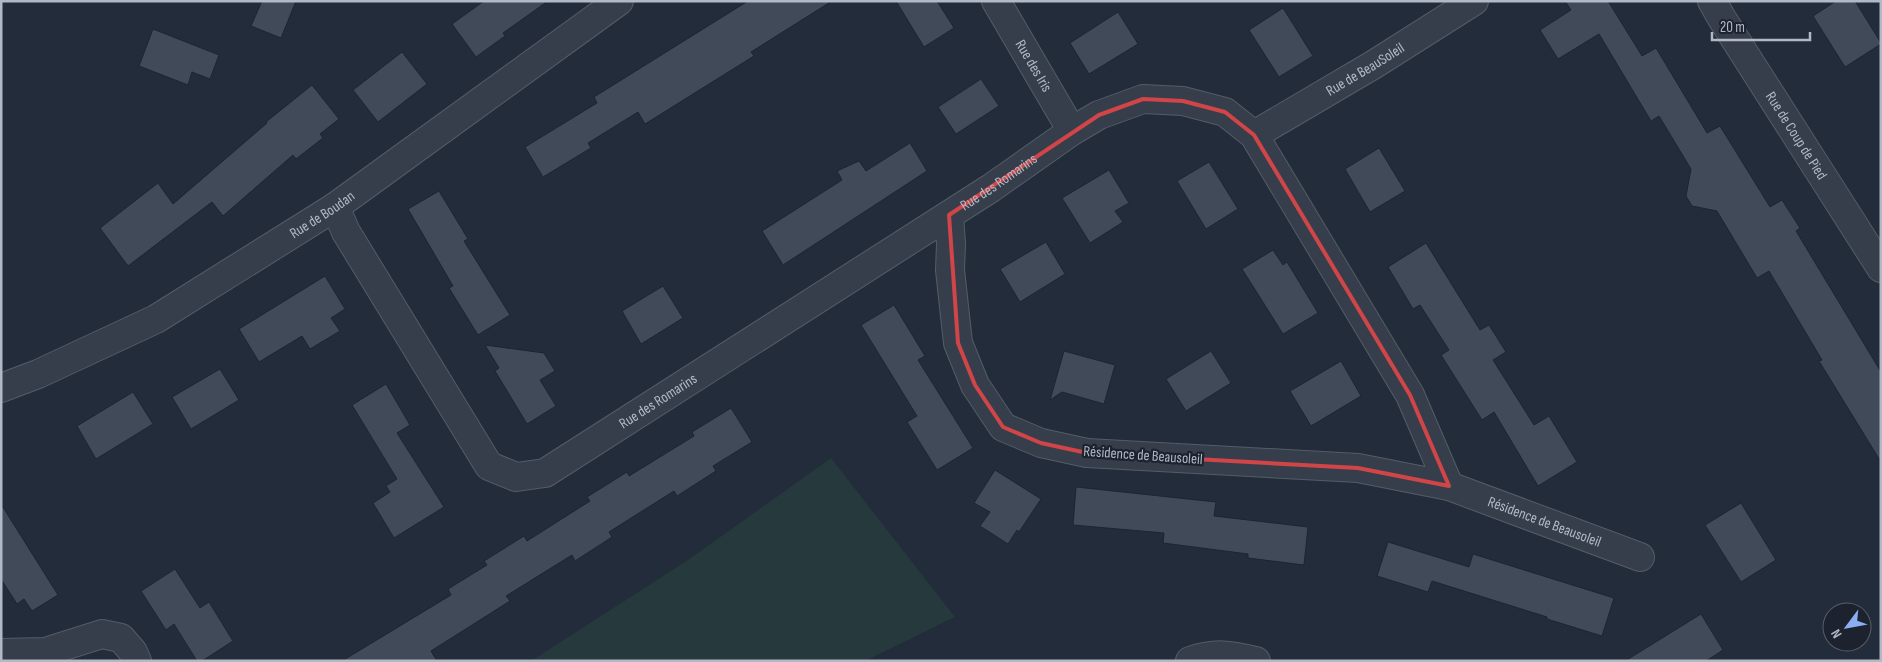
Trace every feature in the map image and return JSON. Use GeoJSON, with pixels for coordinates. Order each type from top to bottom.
{"type":"FeatureCollection","features":[{"type":"Feature","properties":{"kind":"street","name":"Rue des Iris"},"geometry":{"type":"LineString","coordinates":[[996,1],[1072,131]]}},
{"type":"Feature","properties":{"kind":"street","name":"Rue de BeauSoleil"},"geometry":{"type":"LineString","coordinates":[[1254,135],[1373,65],[1474,1]]}},
{"type":"Feature","properties":{"kind":"street","name":"Rue de Coup de Pied"},"geometry":{"type":"LineString","coordinates":[[1712,1],[1881,268]]}},
{"type":"Feature","properties":{"kind":"street","name":"Rue de Boudan"},"geometry":{"type":"LineString","coordinates":[[1,388],[38,374],[156,319],[335,207],[604,6]]}},
{"type":"Feature","properties":{"kind":"street"},"geometry":{"type":"LineString","coordinates":[[1072,131],[1099,115],[1143,99],[1183,101],[1225,112],[1254,135],[1410,395],[1449,486]]}},
{"type":"Feature","properties":{"kind":"street","name":"Rue des Romarins"},"geometry":{"type":"LineString","coordinates":[[335,207],[346,232],[489,466],[516,477],[545,473],[991,188],[1072,131]]}},
{"type":"Feature","properties":{"kind":"street","name":"Résidence de Beausoleil"},"geometry":{"type":"LineString","coordinates":[[949,215],[950,270],[958,342],[975,385],[1003,427],[1041,443],[1087,453],[1358,468],[1449,486],[1640,557]]}},
{"type":"Feature","properties":{"kind":"street"},"geometry":{"type":"LineString","coordinates":[[1,653],[46,652],[102,634],[121,638],[133,652],[137,661]]}},
{"type":"Feature","properties":{"kind":"street"},"geometry":{"type":"LineString","coordinates":[[1190,661],[1205,655],[1230,654],[1256,661]]}},
{"type":"Feature","properties":{"kind":"highlighted area"},"geometry":{"type":"Polygon","coordinates":[[[1143,99],[1183,101],[1225,112],[1254,135],[1410,395],[1449,486],[1358,468],[1087,453],[1041,443],[1003,427],[975,385],[958,343],[949,215],[1099,115],[1143,99]]]}},
{"type":"Feature","properties":{"kind":"shaded area"},"geometry":{"type":"Polygon","coordinates":[[[831,458],[955,617],[865,661],[531,661],[688,560],[831,458]]]}},
{"type":"Feature","properties":{"kind":"building"},"geometry":{"type":"Polygon","coordinates":[[[262,1],[296,1],[281,38],[251,26],[262,1]]]}},
{"type":"Feature","properties":{"kind":"building"},"geometry":{"type":"Polygon","coordinates":[[[484,1],[548,1],[503,33],[505,36],[476,57],[452,24],[484,1]]]}},
{"type":"Feature","properties":{"kind":"building"},"geometry":{"type":"Polygon","coordinates":[[[748,1],[832,1],[751,52],[754,56],[645,124],[638,112],[588,143],[591,148],[543,177],[525,147],[597,103],[594,97],[748,1]]]}},
{"type":"Feature","properties":{"kind":"building"},"geometry":{"type":"Polygon","coordinates":[[[896,1],[937,1],[954,28],[924,47],[896,1]]]}},
{"type":"Feature","properties":{"kind":"building"},"geometry":{"type":"Polygon","coordinates":[[[1565,1],[1608,1],[1642,56],[1656,48],[1707,133],[1720,126],[1770,207],[1782,200],[1800,228],[1796,231],[1881,372],[1881,462],[1819,361],[1822,360],[1769,271],[1757,278],[1717,211],[1692,206],[1686,196],[1691,169],[1659,116],[1651,121],[1599,34],[1558,59],[1540,30],[1571,10],[1565,1]]]}},
{"type":"Feature","properties":{"kind":"building"},"geometry":{"type":"Polygon","coordinates":[[[1836,1],[1855,1],[1881,43],[1845,67],[1813,16],[1836,1]]]}},
{"type":"Feature","properties":{"kind":"building"},"geometry":{"type":"Polygon","coordinates":[[[1283,8],[1313,56],[1279,77],[1249,30],[1283,8]]]}},
{"type":"Feature","properties":{"kind":"building"},"geometry":{"type":"Polygon","coordinates":[[[1118,12],[1138,44],[1089,74],[1070,43],[1118,12]]]}},
{"type":"Feature","properties":{"kind":"building"},"geometry":{"type":"Polygon","coordinates":[[[153,29],[219,55],[210,79],[192,72],[188,85],[139,66],[153,29]]]}},
{"type":"Feature","properties":{"kind":"building"},"geometry":{"type":"Polygon","coordinates":[[[402,52],[427,84],[378,122],[353,90],[402,52]]]}},
{"type":"Feature","properties":{"kind":"building"},"geometry":{"type":"Polygon","coordinates":[[[981,79],[999,106],[956,134],[938,107],[981,79]]]}},
{"type":"Feature","properties":{"kind":"building"},"geometry":{"type":"Polygon","coordinates":[[[312,85],[339,119],[320,134],[323,138],[296,159],[293,155],[223,216],[212,202],[128,266],[100,228],[158,183],[173,204],[266,122],[312,85]]]}},
{"type":"Feature","properties":{"kind":"building"},"geometry":{"type":"Polygon","coordinates":[[[910,143],[927,171],[783,265],[762,231],[842,180],[837,171],[859,161],[866,171],[910,143]]]}},
{"type":"Feature","properties":{"kind":"building"},"geometry":{"type":"Polygon","coordinates":[[[1379,148],[1405,191],[1370,212],[1345,169],[1379,148]]]}},
{"type":"Feature","properties":{"kind":"building"},"geometry":{"type":"Polygon","coordinates":[[[1209,162],[1238,209],[1206,229],[1177,181],[1209,162]]]}},
{"type":"Feature","properties":{"kind":"building"},"geometry":{"type":"Polygon","coordinates":[[[1109,170],[1129,203],[1115,211],[1123,222],[1090,243],[1062,198],[1109,170]]]}},
{"type":"Feature","properties":{"kind":"building"},"geometry":{"type":"Polygon","coordinates":[[[439,191],[468,239],[464,241],[510,315],[478,335],[449,288],[453,286],[408,209],[439,191]]]}},
{"type":"Feature","properties":{"kind":"building"},"geometry":{"type":"Polygon","coordinates":[[[1046,242],[1065,274],[1020,302],[1000,269],[1046,242]]]}},
{"type":"Feature","properties":{"kind":"building"},"geometry":{"type":"Polygon","coordinates":[[[1426,243],[1480,330],[1489,325],[1506,352],[1493,360],[1534,425],[1549,416],[1577,462],[1538,486],[1494,412],[1482,420],[1441,355],[1449,350],[1420,305],[1413,309],[1388,267],[1426,243]]]}},
{"type":"Feature","properties":{"kind":"building"},"geometry":{"type":"Polygon","coordinates":[[[1273,250],[1283,265],[1287,262],[1318,313],[1283,334],[1242,269],[1273,250]]]}},
{"type":"Feature","properties":{"kind":"building"},"geometry":{"type":"Polygon","coordinates":[[[325,276],[345,309],[331,318],[340,331],[310,349],[302,336],[259,362],[239,329],[325,276]]]}},
{"type":"Feature","properties":{"kind":"building"},"geometry":{"type":"Polygon","coordinates":[[[663,286],[683,318],[641,344],[622,311],[663,286]]]}},
{"type":"Feature","properties":{"kind":"building"},"geometry":{"type":"Polygon","coordinates":[[[894,305],[925,356],[918,360],[973,448],[937,470],[907,422],[917,416],[861,325],[894,305]]]}},
{"type":"Feature","properties":{"kind":"building"},"geometry":{"type":"Polygon","coordinates":[[[485,345],[544,353],[555,371],[540,380],[556,406],[527,424],[495,371],[499,368],[485,345]]]}},
{"type":"Feature","properties":{"kind":"building"},"geometry":{"type":"Polygon","coordinates":[[[1064,351],[1115,365],[1104,404],[1062,392],[1050,400],[1064,351]]]}},
{"type":"Feature","properties":{"kind":"building"},"geometry":{"type":"Polygon","coordinates":[[[1211,351],[1231,383],[1186,411],[1166,379],[1211,351]]]}},
{"type":"Feature","properties":{"kind":"building"},"geometry":{"type":"Polygon","coordinates":[[[1341,361],[1361,396],[1311,426],[1290,391],[1341,361]]]}},
{"type":"Feature","properties":{"kind":"building"},"geometry":{"type":"Polygon","coordinates":[[[220,369],[239,400],[191,429],[172,397],[220,369]]]}},
{"type":"Feature","properties":{"kind":"building"},"geometry":{"type":"Polygon","coordinates":[[[386,384],[410,425],[397,433],[444,507],[394,538],[373,503],[390,492],[386,486],[397,479],[352,405],[386,384]]]}},
{"type":"Feature","properties":{"kind":"building"},"geometry":{"type":"Polygon","coordinates":[[[133,392],[153,424],[96,459],[77,426],[133,392]]]}},
{"type":"Feature","properties":{"kind":"building"},"geometry":{"type":"Polygon","coordinates":[[[731,408],[752,442],[713,466],[716,471],[677,496],[674,491],[609,532],[612,537],[575,561],[572,555],[506,596],[510,601],[431,651],[437,661],[342,661],[451,595],[448,589],[487,565],[484,561],[524,536],[527,541],[590,501],[587,497],[627,472],[629,476],[694,436],[692,432],[731,408]]]}},
{"type":"Feature","properties":{"kind":"building"},"geometry":{"type":"Polygon","coordinates":[[[995,470],[1041,499],[1019,532],[1017,530],[1008,544],[980,526],[990,512],[974,503],[995,470]]]}},
{"type":"Feature","properties":{"kind":"building"},"geometry":{"type":"Polygon","coordinates":[[[1076,487],[1216,502],[1214,516],[1308,527],[1304,565],[1248,558],[1248,554],[1163,543],[1164,533],[1073,525],[1076,487]]]}},
{"type":"Feature","properties":{"kind":"building"},"geometry":{"type":"Polygon","coordinates":[[[1741,503],[1776,560],[1741,582],[1705,525],[1741,503]]]}},
{"type":"Feature","properties":{"kind":"building"},"geometry":{"type":"Polygon","coordinates":[[[1,504],[58,595],[32,611],[24,599],[17,604],[1,579],[1,504]]]}},
{"type":"Feature","properties":{"kind":"building"},"geometry":{"type":"Polygon","coordinates":[[[1388,542],[1469,567],[1473,554],[1614,598],[1602,636],[1432,581],[1428,592],[1377,576],[1388,542]]]}},
{"type":"Feature","properties":{"kind":"building"},"geometry":{"type":"Polygon","coordinates":[[[175,569],[200,608],[209,602],[233,641],[202,661],[197,661],[174,624],[166,630],[141,591],[175,569]]]}},
{"type":"Feature","properties":{"kind":"building"},"geometry":{"type":"Polygon","coordinates":[[[1701,614],[1723,650],[1706,661],[1625,661],[1701,614]]]}}]}
